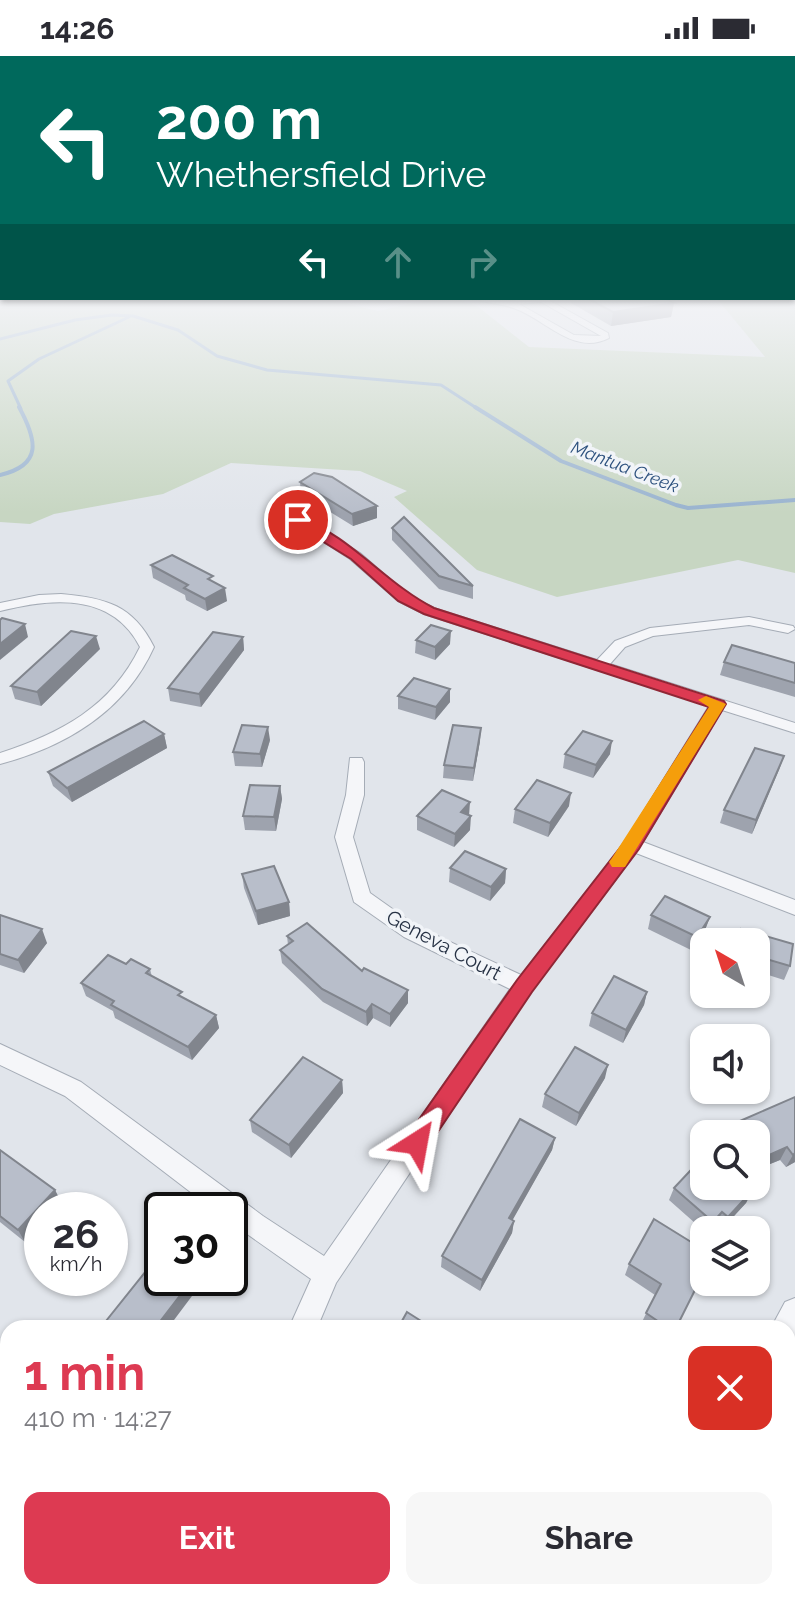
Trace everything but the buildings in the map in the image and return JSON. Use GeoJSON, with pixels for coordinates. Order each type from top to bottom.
{"type":"FeatureCollection","features":[{"type":"Feature","properties":{"kind":"street"},"geometry":{"type":"LineString","coordinates":[[298,520],[355,556],[403,598],[429,611],[795,728]]}},
{"type":"Feature","properties":{"kind":"street"},"geometry":{"type":"LineString","coordinates":[[0,607],[48,597],[89,601],[125,619],[143,635],[147,647],[132,680],[115,700],[52,739],[0,759]]}},
{"type":"Feature","properties":{"kind":"street"},"geometry":{"type":"LineString","coordinates":[[600,666],[620,644],[650,632],[749,621],[788,629]]}},
{"type":"Feature","properties":{"kind":"street"},"geometry":{"type":"LineString","coordinates":[[307,1320],[327,1274],[524,986],[632,845],[718,704]]}},
{"type":"Feature","properties":{"kind":"street","name":"Geneva Court"},"geometry":{"type":"LineString","coordinates":[[356,762],[355,795],[344,837],[361,897],[411,932],[524,986]]}},
{"type":"Feature","properties":{"kind":"street"},"geometry":{"type":"LineString","coordinates":[[632,845],[795,908]]}},
{"type":"Feature","properties":{"kind":"street"},"geometry":{"type":"LineString","coordinates":[[0,1054],[73,1089],[254,1225],[327,1274]]}},
{"type":"Feature","properties":{"kind":"green space"},"geometry":{"type":"Polygon","coordinates":[[[0,369],[795,369],[795,573],[738,560],[557,597],[477,570],[394,497],[407,491],[360,471],[231,463],[163,494],[54,514],[30,524],[0,522],[0,369]]]}},
{"type":"Feature","properties":{"kind":"waterway"},"geometry":{"type":"LineString","coordinates":[[21,409],[8,381],[25,369]]}},
{"type":"Feature","properties":{"kind":"waterway","name":"Mantua Creek"},"geometry":{"type":"LineString","coordinates":[[264,369],[441,385],[478,409]]}},
{"type":"Feature","properties":{"kind":"waterway"},"geometry":{"type":"LineString","coordinates":[[0,475],[14,471],[30,458],[30,430],[19,407]]}},
{"type":"Feature","properties":{"kind":"waterway","name":"Mantua Creek"},"geometry":{"type":"LineString","coordinates":[[475,407],[561,461],[676,505],[688,508],[795,500]]}},
{"type":"Feature","properties":{"kind":"slow traffic"},"geometry":{"type":"LineString","coordinates":[[619,862],[718,704],[706,700]]}},
{"type":"Feature","properties":{"kind":"route"},"geometry":{"type":"LineString","coordinates":[[298,520],[355,556],[403,598],[429,611],[718,704],[632,845],[524,986],[417,1143]]}}]}
